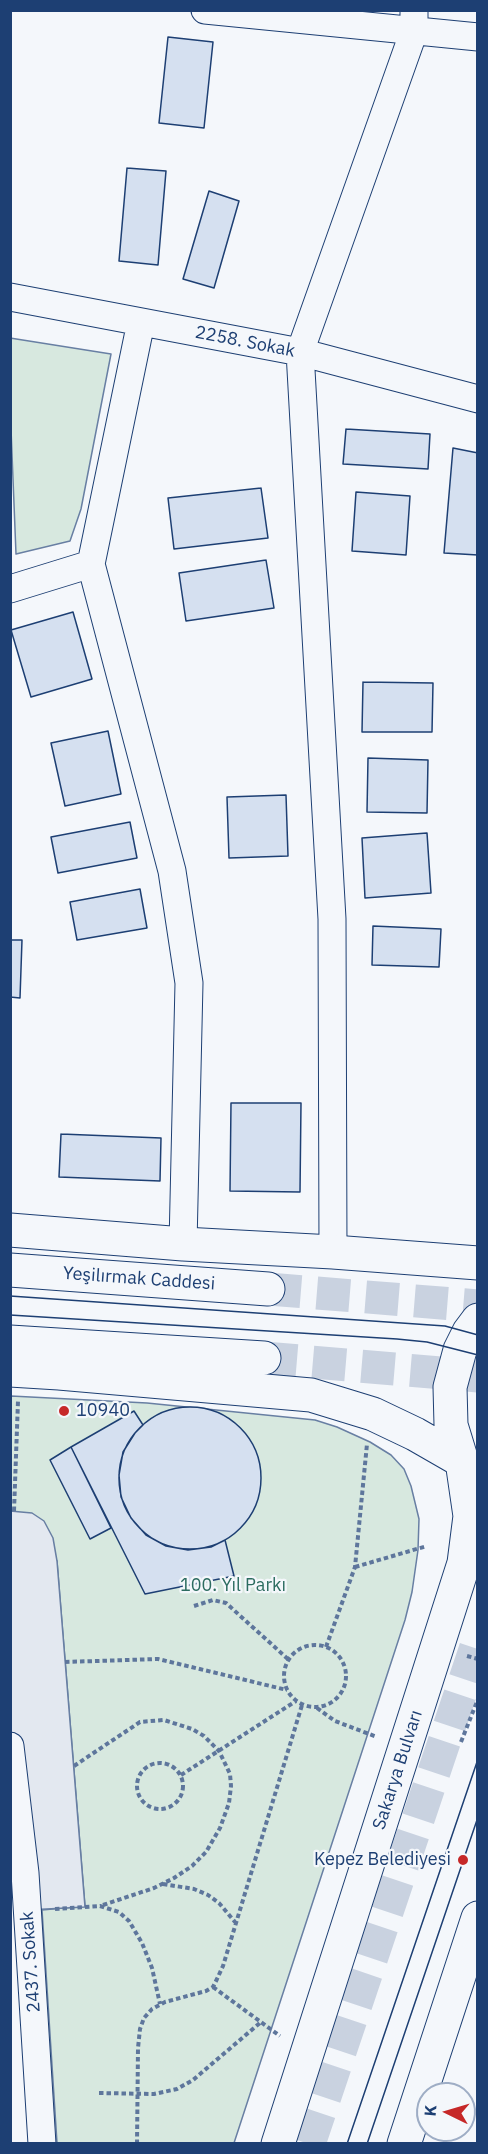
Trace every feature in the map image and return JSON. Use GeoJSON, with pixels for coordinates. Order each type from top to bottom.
{"type":"FeatureCollection","features":[{"type":"Feature","properties":{"kind":"main road"},"geometry":{"type":"LineString","coordinates":[[10,1230],[477,1263]]}},
{"type":"Feature","properties":{"kind":"main road","name":"Yeşilırmak Caddesi"},"geometry":{"type":"LineString","coordinates":[[10,1270],[268,1289]]}},
{"type":"Feature","properties":{"kind":"main road","name":"Sakarya Bulvarı"},"geometry":{"type":"LineString","coordinates":[[278,2144],[464,1563],[470,1516],[470,1473],[451,1425],[450,1387],[460,1350],[477,1320]]}},
{"type":"Feature","properties":{"kind":"main road"},"geometry":{"type":"LineString","coordinates":[[10,1342],[264,1358]]}},
{"type":"Feature","properties":{"kind":"main road"},"geometry":{"type":"LineString","coordinates":[[15,1384],[59,1372],[311,1395],[372,1414],[414,1434],[470,1473]]}},
{"type":"Feature","properties":{"kind":"main road"},"geometry":{"type":"LineString","coordinates":[[404,2144],[477,1918]]}},
{"type":"Feature","properties":{"kind":"street"},"geometry":{"type":"LineString","coordinates":[[205,10],[414,21],[477,37]]}},
{"type":"Feature","properties":{"kind":"street"},"geometry":{"type":"LineString","coordinates":[[333,1252],[332,919],[300,352],[414,21]]}},
{"type":"Feature","properties":{"kind":"street","name":"2258. Sokak"},"geometry":{"type":"LineString","coordinates":[[10,297],[300,352],[477,399]]}},
{"type":"Feature","properties":{"kind":"street"},"geometry":{"type":"LineString","coordinates":[[141,322],[91,564],[172,871],[189,983],[183,1244]]}},
{"type":"Feature","properties":{"kind":"street"},"geometry":{"type":"LineString","coordinates":[[10,590],[91,564]]}},
{"type":"Feature","properties":{"kind":"street","name":"2437. Sokak"},"geometry":{"type":"LineString","coordinates":[[10,1746],[17,1857],[27,1910],[42,2144]]}},
{"type":"Feature","properties":{"kind":"path"},"geometry":{"type":"LineString","coordinates":[[14,1511],[15,1384]]}},
{"type":"Feature","properties":{"kind":"path"},"geometry":{"type":"LineString","coordinates":[[326,1647],[355,1567],[367,1442]]}},
{"type":"Feature","properties":{"kind":"path"},"geometry":{"type":"LineString","coordinates":[[355,1567],[427,1546]]}},
{"type":"Feature","properties":{"kind":"path"},"geometry":{"type":"LineString","coordinates":[[194,1606],[213,1600],[226,1603],[289,1660]]}},
{"type":"Feature","properties":{"kind":"path"},"geometry":{"type":"LineString","coordinates":[[316,1645],[326,1647],[341,1660],[345,1669],[344,1688],[331,1703],[316,1707],[302,1705],[287,1690],[285,1670],[289,1660],[305,1647],[316,1645]]}},
{"type":"Feature","properties":{"kind":"path"},"geometry":{"type":"LineString","coordinates":[[65,1662],[158,1659],[287,1690]]}},
{"type":"Feature","properties":{"kind":"path"},"geometry":{"type":"LineString","coordinates":[[461,1742],[477,1699]]}},
{"type":"Feature","properties":{"kind":"path"},"geometry":{"type":"LineString","coordinates":[[181,1775],[296,1701]]}},
{"type":"Feature","properties":{"kind":"path"},"geometry":{"type":"LineString","coordinates":[[137,2144],[138,2048],[144,2018],[160,2004],[213,1987],[223,1966],[302,1705]]}},
{"type":"Feature","properties":{"kind":"path"},"geometry":{"type":"LineString","coordinates":[[316,1707],[335,1721],[377,1737]]}},
{"type":"Feature","properties":{"kind":"path"},"geometry":{"type":"LineString","coordinates":[[27,1910],[100,1906],[162,1884],[192,1866],[206,1852],[220,1828],[229,1803],[231,1786],[226,1762],[219,1751],[204,1736],[192,1729],[164,1720],[140,1722],[74,1766]]}},
{"type":"Feature","properties":{"kind":"path"},"geometry":{"type":"LineString","coordinates":[[154,1763],[170,1765],[181,1775],[183,1790],[176,1803],[170,1807],[162,1809],[148,1806],[138,1795],[137,1779],[141,1772],[154,1763]]}},
{"type":"Feature","properties":{"kind":"path"},"geometry":{"type":"LineString","coordinates":[[162,1884],[194,1889],[208,1895],[219,1903],[236,1923]]}},
{"type":"Feature","properties":{"kind":"path"},"geometry":{"type":"LineString","coordinates":[[100,1906],[119,1912],[129,1921],[142,1943],[152,1968],[160,2004]]}},
{"type":"Feature","properties":{"kind":"path"},"geometry":{"type":"LineString","coordinates":[[213,1987],[280,2036]]}},
{"type":"Feature","properties":{"kind":"path"},"geometry":{"type":"LineString","coordinates":[[99,2093],[164,2093],[177,2089],[193,2080],[261,2022]]}},
{"type":"Feature","properties":{"kind":"green space"},"geometry":{"type":"Polygon","coordinates":[[[10,338],[111,354],[81,509],[70,541],[16,554],[11,429],[10,338]]]}},
{"type":"Feature","properties":{"kind":"green space","name":"100. Yıl Parkı"},"geometry":{"type":"Polygon","coordinates":[[[11,1396],[147,1403],[315,1420],[370,1442],[391,1455],[404,1469],[411,1486],[419,1519],[418,1550],[405,1620],[234,2143],[57,2143],[42,1910],[85,1906],[57,1561],[11,1511],[11,1396]]]}},
{"type":"Feature","properties":{"kind":"shaded area"},"geometry":{"type":"Polygon","coordinates":[[[10,1511],[32,1513],[44,1521],[53,1538],[57,1561],[85,1907],[27,1910],[26,1897],[11,1897],[10,1511]]]}},
{"type":"Feature","properties":{"kind":"building"},"geometry":{"type":"Polygon","coordinates":[[[168,37],[213,42],[204,128],[159,123],[168,37]]]}},
{"type":"Feature","properties":{"kind":"building"},"geometry":{"type":"Polygon","coordinates":[[[127,168],[166,171],[158,265],[119,261],[127,168]]]}},
{"type":"Feature","properties":{"kind":"building"},"geometry":{"type":"Polygon","coordinates":[[[209,191],[239,201],[214,288],[183,279],[209,191]]]}},
{"type":"Feature","properties":{"kind":"building"},"geometry":{"type":"Polygon","coordinates":[[[346,429],[430,434],[428,469],[343,464],[346,429]]]}},
{"type":"Feature","properties":{"kind":"building"},"geometry":{"type":"Polygon","coordinates":[[[453,448],[478,453],[478,555],[444,553],[453,448]]]}},
{"type":"Feature","properties":{"kind":"building"},"geometry":{"type":"Polygon","coordinates":[[[261,488],[268,538],[174,549],[168,498],[261,488]]]}},
{"type":"Feature","properties":{"kind":"building"},"geometry":{"type":"Polygon","coordinates":[[[356,492],[410,496],[406,555],[352,551],[356,492]]]}},
{"type":"Feature","properties":{"kind":"building"},"geometry":{"type":"Polygon","coordinates":[[[266,560],[274,608],[186,621],[179,573],[266,560]]]}},
{"type":"Feature","properties":{"kind":"building"},"geometry":{"type":"Polygon","coordinates":[[[73,612],[92,679],[31,697],[11,630],[73,612]]]}},
{"type":"Feature","properties":{"kind":"building"},"geometry":{"type":"Polygon","coordinates":[[[363,682],[433,683],[432,732],[362,732],[363,682]]]}},
{"type":"Feature","properties":{"kind":"building"},"geometry":{"type":"Polygon","coordinates":[[[108,731],[121,794],[65,806],[51,743],[108,731]]]}},
{"type":"Feature","properties":{"kind":"building"},"geometry":{"type":"Polygon","coordinates":[[[368,758],[428,760],[427,813],[367,812],[368,758]]]}},
{"type":"Feature","properties":{"kind":"building"},"geometry":{"type":"Polygon","coordinates":[[[286,795],[288,856],[229,858],[227,797],[286,795]]]}},
{"type":"Feature","properties":{"kind":"building"},"geometry":{"type":"Polygon","coordinates":[[[130,822],[137,858],[58,873],[51,837],[130,822]]]}},
{"type":"Feature","properties":{"kind":"building"},"geometry":{"type":"Polygon","coordinates":[[[427,833],[431,893],[365,898],[362,838],[427,833]]]}},
{"type":"Feature","properties":{"kind":"building"},"geometry":{"type":"Polygon","coordinates":[[[140,889],[147,928],[77,940],[70,902],[140,889]]]}},
{"type":"Feature","properties":{"kind":"building"},"geometry":{"type":"Polygon","coordinates":[[[373,926],[441,929],[439,967],[372,965],[373,926]]]}},
{"type":"Feature","properties":{"kind":"building"},"geometry":{"type":"Polygon","coordinates":[[[10,940],[22,940],[20,998],[10,997],[10,940]]]}},
{"type":"Feature","properties":{"kind":"building"},"geometry":{"type":"Polygon","coordinates":[[[231,1103],[301,1103],[300,1192],[230,1191],[231,1103]]]}},
{"type":"Feature","properties":{"kind":"building"},"geometry":{"type":"Polygon","coordinates":[[[61,1134],[161,1138],[160,1181],[59,1177],[61,1134]]]}},
{"type":"Feature","properties":{"kind":"building"},"geometry":{"type":"Polygon","coordinates":[[[190,1407],[217,1412],[240,1428],[256,1451],[261,1478],[256,1505],[240,1528],[217,1544],[190,1549],[163,1544],[140,1528],[124,1505],[119,1478],[124,1451],[140,1428],[163,1412],[190,1407]]]}},
{"type":"Feature","properties":{"kind":"building"},"geometry":{"type":"Polygon","coordinates":[[[134,1411],[143,1425],[123,1452],[119,1475],[121,1497],[131,1518],[146,1535],[166,1546],[188,1550],[211,1547],[225,1540],[234,1576],[145,1594],[71,1447],[134,1411]]]}},
{"type":"Feature","properties":{"kind":"building"},"geometry":{"type":"Polygon","coordinates":[[[71,1447],[111,1528],[90,1539],[50,1460],[71,1447]]]}},
{"type":"Feature","properties":{"kind":"tunnel"},"geometry":{"type":"LineString","coordinates":[[268,1289],[478,1306]]}},
{"type":"Feature","properties":{"kind":"tunnel"},"geometry":{"type":"LineString","coordinates":[[264,1358],[478,1376]]}},
{"type":"Feature","properties":{"kind":"tunnel"},"geometry":{"type":"LineString","coordinates":[[309,2144],[478,1641]]}},
{"type":"Feature","properties":{"kind":"tram line"},"geometry":{"type":"LineString","coordinates":[[10,1296],[445,1326],[478,1335]]}},
{"type":"Feature","properties":{"kind":"tram line"},"geometry":{"type":"LineString","coordinates":[[10,1315],[397,1339],[427,1342],[478,1355]]}},
{"type":"Feature","properties":{"kind":"tram line"},"geometry":{"type":"LineString","coordinates":[[347,2144],[478,1759]]}},
{"type":"Feature","properties":{"kind":"tram line"},"geometry":{"type":"LineString","coordinates":[[367,2144],[478,1817]]}},
{"type":"Feature","properties":{"kind":"place","name":"10940"},"geometry":{"type":"Point","coordinates":[64,1411]}},
{"type":"Feature","properties":{"kind":"place","name":"Kepez Belediyesi"},"geometry":{"type":"Point","coordinates":[463,1860]}}]}
